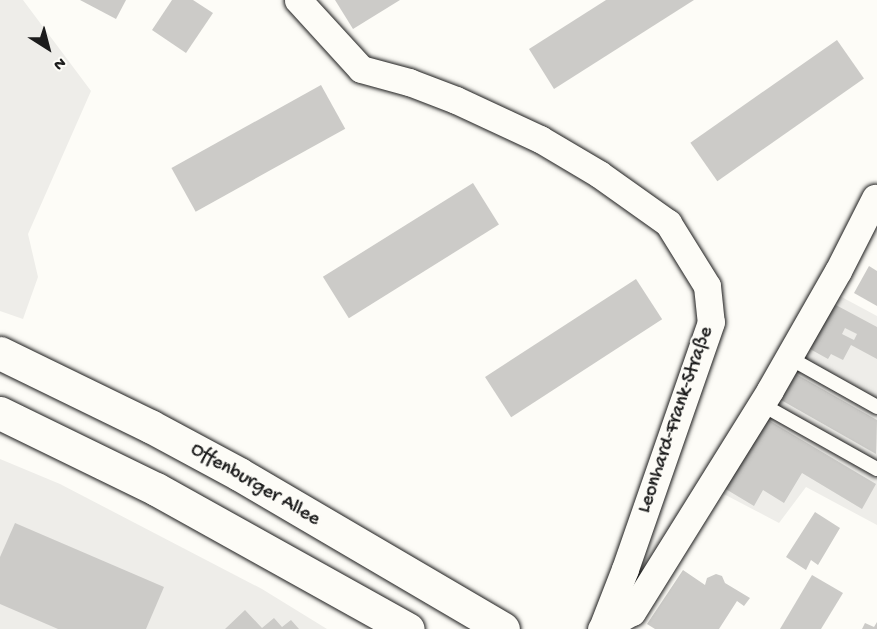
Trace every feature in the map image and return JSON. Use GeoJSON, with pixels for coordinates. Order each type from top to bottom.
{"type":"FeatureCollection","features":[{"type":"Feature","properties":{"kind":"street","name":"Leonhard-Frank-Straße"},"geometry":{"type":"LineString","coordinates":[[298,0],[361,69],[409,82],[456,100],[540,139],[599,174],[668,223],[707,286],[711,322],[625,569],[601,628]]}},
{"type":"Feature","properties":{"kind":"street","name":"Leonhard-Frank-Straße"},"geometry":{"type":"LineString","coordinates":[[601,628],[632,612],[761,404],[838,271],[875,198]]}},
{"type":"Feature","properties":{"kind":"street","name":"Offenburger Allee"},"geometry":{"type":"LineString","coordinates":[[0,353],[150,426],[239,474],[503,629]]}},
{"type":"Feature","properties":{"kind":"street"},"geometry":{"type":"LineString","coordinates":[[0,413],[156,489],[408,629]]}},
{"type":"Feature","properties":{"kind":"lane"},"geometry":{"type":"LineString","coordinates":[[788,357],[877,407]]}},
{"type":"Feature","properties":{"kind":"lane"},"geometry":{"type":"LineString","coordinates":[[761,404],[877,470]]}},
{"type":"Feature","properties":{"kind":"shaded area"},"geometry":{"type":"Polygon","coordinates":[[[0,0],[23,0],[91,91],[28,234],[38,277],[23,319],[0,311],[0,0]]]}},
{"type":"Feature","properties":{"kind":"shaded area"},"geometry":{"type":"Polygon","coordinates":[[[836,294],[877,316],[877,525],[806,487],[779,523],[720,492],[836,294]]]}},
{"type":"Feature","properties":{"kind":"shaded area"},"geometry":{"type":"Polygon","coordinates":[[[0,459],[60,484],[262,589],[327,629],[0,629],[0,459]]]}},
{"type":"Feature","properties":{"kind":"building"},"geometry":{"type":"Polygon","coordinates":[[[80,0],[126,0],[116,19],[80,0]]]}},
{"type":"Feature","properties":{"kind":"building"},"geometry":{"type":"Polygon","coordinates":[[[172,0],[193,0],[213,13],[186,53],[152,30],[172,0]]]}},
{"type":"Feature","properties":{"kind":"building"},"geometry":{"type":"Polygon","coordinates":[[[335,0],[400,0],[353,29],[335,0]]]}},
{"type":"Feature","properties":{"kind":"building"},"geometry":{"type":"Polygon","coordinates":[[[606,0],[694,0],[554,89],[529,49],[606,0]]]}},
{"type":"Feature","properties":{"kind":"building"},"geometry":{"type":"Polygon","coordinates":[[[837,40],[864,79],[717,181],[690,143],[837,40]]]}},
{"type":"Feature","properties":{"kind":"building"},"geometry":{"type":"Polygon","coordinates":[[[321,85],[345,129],[196,212],[171,168],[321,85]]]}},
{"type":"Feature","properties":{"kind":"building"},"geometry":{"type":"Polygon","coordinates":[[[473,183],[499,225],[349,318],[323,277],[473,183]]]}},
{"type":"Feature","properties":{"kind":"building"},"geometry":{"type":"Polygon","coordinates":[[[869,266],[877,271],[877,306],[854,293],[869,266]]]}},
{"type":"Feature","properties":{"kind":"building"},"geometry":{"type":"Polygon","coordinates":[[[636,279],[662,319],[511,417],[485,377],[636,279]]]}},
{"type":"Feature","properties":{"kind":"building"},"geometry":{"type":"Polygon","coordinates":[[[834,304],[877,327],[877,359],[851,345],[843,360],[831,354],[828,359],[810,349],[834,304]],[[845,328],[842,334],[854,340],[857,334],[845,328]]]}},
{"type":"Feature","properties":{"kind":"building"},"geometry":{"type":"Polygon","coordinates":[[[796,374],[877,420],[876,454],[781,400],[796,374]]]}},
{"type":"Feature","properties":{"kind":"building"},"geometry":{"type":"Polygon","coordinates":[[[765,418],[876,484],[862,509],[802,473],[784,503],[763,490],[754,506],[724,488],[765,418]]]}},
{"type":"Feature","properties":{"kind":"building"},"geometry":{"type":"Polygon","coordinates":[[[815,512],[840,528],[818,565],[811,560],[806,570],[786,557],[815,512]]]}},
{"type":"Feature","properties":{"kind":"building"},"geometry":{"type":"Polygon","coordinates":[[[15,523],[164,587],[146,629],[58,629],[0,604],[0,557],[15,523]]]}},
{"type":"Feature","properties":{"kind":"building"},"geometry":{"type":"Polygon","coordinates":[[[683,570],[705,585],[707,578],[716,574],[722,576],[725,583],[750,598],[744,606],[737,601],[719,629],[655,629],[647,624],[683,570]]]}},
{"type":"Feature","properties":{"kind":"building"},"geometry":{"type":"Polygon","coordinates":[[[812,575],[843,593],[821,629],[780,629],[812,575]]]}},
{"type":"Feature","properties":{"kind":"building"},"geometry":{"type":"Polygon","coordinates":[[[245,610],[262,628],[274,618],[282,627],[291,620],[299,629],[225,629],[245,610]]]}},
{"type":"Feature","properties":{"kind":"building"},"geometry":{"type":"Polygon","coordinates":[[[877,622],[877,629],[862,629],[865,623],[874,627],[877,622]]]}}]}
